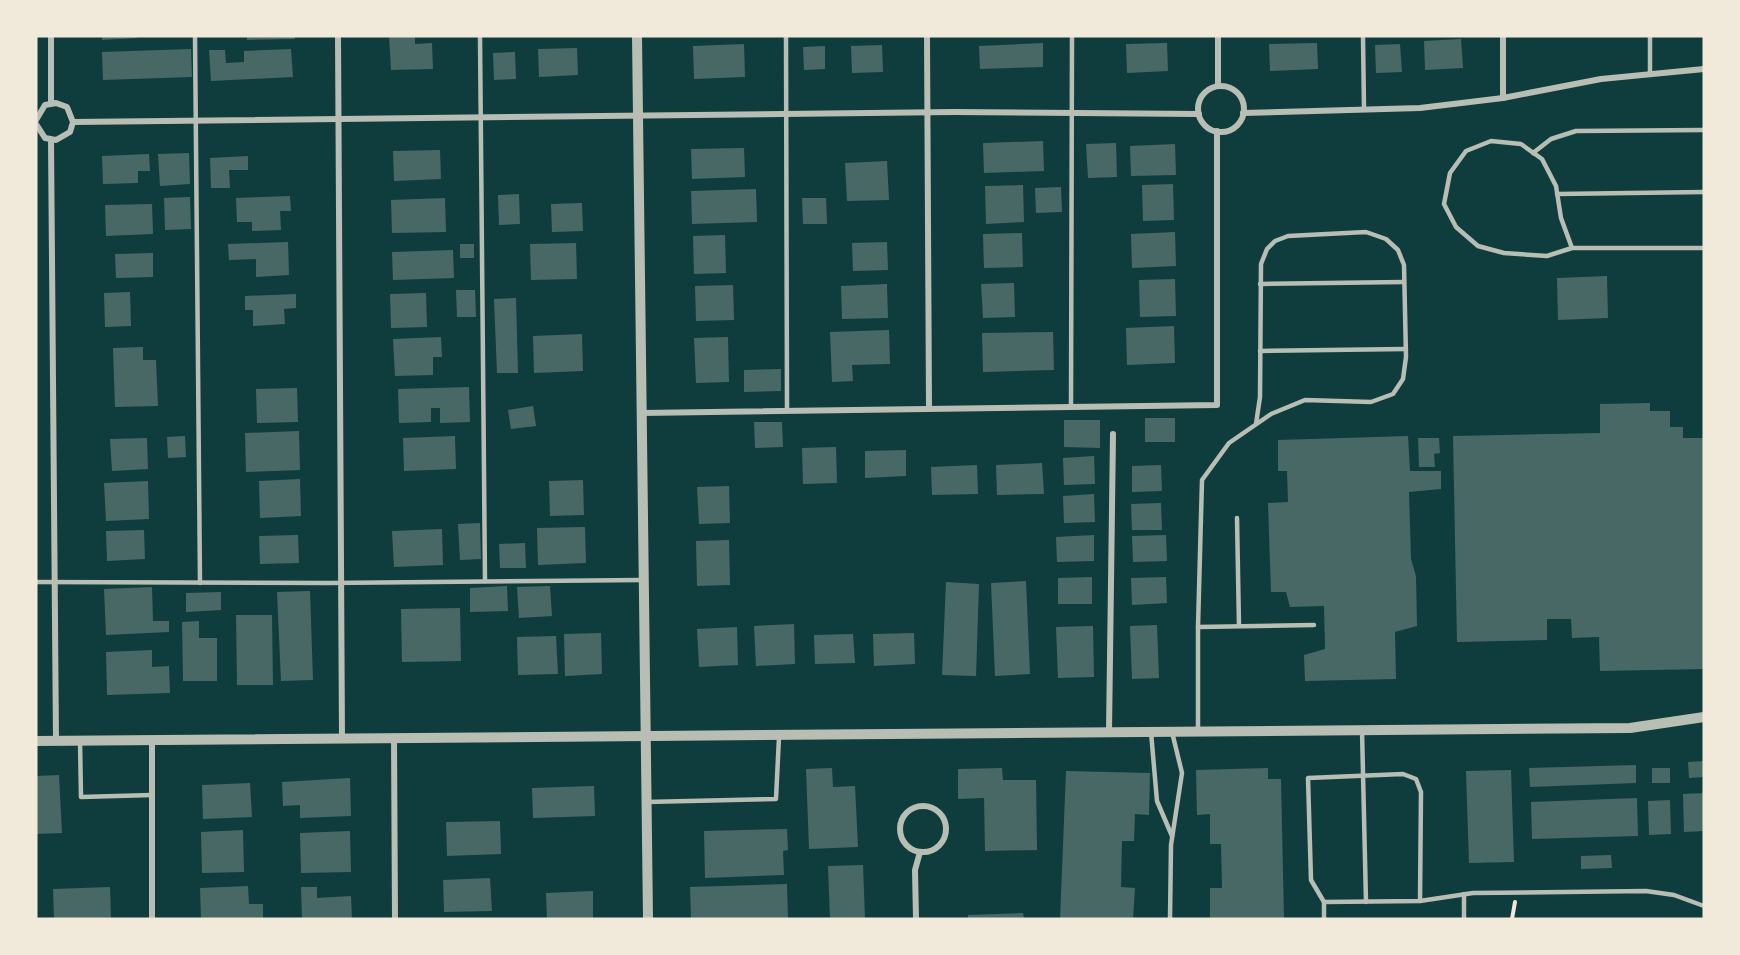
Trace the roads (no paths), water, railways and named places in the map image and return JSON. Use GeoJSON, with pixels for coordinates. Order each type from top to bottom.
{"type":"FeatureCollection","features":[{"type":"Feature","properties":{"kind":"street"},"geometry":{"type":"LineString","coordinates":[[51,36],[51,103]]}},
{"type":"Feature","properties":{"kind":"street"},"geometry":{"type":"LineString","coordinates":[[338,36],[342,738]]}},
{"type":"Feature","properties":{"kind":"street"},"geometry":{"type":"LineString","coordinates":[[637,36],[648,919]]}},
{"type":"Feature","properties":{"kind":"street"},"geometry":{"type":"LineString","coordinates":[[927,36],[929,409]]}},
{"type":"Feature","properties":{"kind":"street"},"geometry":{"type":"LineString","coordinates":[[1218,36],[1218,86]]}},
{"type":"Feature","properties":{"kind":"street"},"geometry":{"type":"LineString","coordinates":[[1503,36],[1503,98]]}},
{"type":"Feature","properties":{"kind":"street"},"geometry":{"type":"LineString","coordinates":[[1243,113],[1420,108],[1503,98],[1601,79],[1704,69]]}},
{"type":"Feature","properties":{"kind":"street"},"geometry":{"type":"LineString","coordinates":[[1225,86],[1238,93],[1244,106],[1243,113],[1237,125],[1224,131],[1217,131],[1205,125],[1199,114],[1200,99],[1211,88],[1225,86]]}},
{"type":"Feature","properties":{"kind":"street"},"geometry":{"type":"LineString","coordinates":[[51,103],[66,107],[73,122],[66,136],[51,140],[40,134],[36,122],[40,110],[51,103]]}},
{"type":"Feature","properties":{"kind":"street"},"geometry":{"type":"LineString","coordinates":[[73,122],[338,117],[1072,112],[1199,114]]}},
{"type":"Feature","properties":{"kind":"street"},"geometry":{"type":"LineString","coordinates":[[641,413],[1217,405],[1217,131]]}},
{"type":"Feature","properties":{"kind":"street"},"geometry":{"type":"LineString","coordinates":[[51,140],[56,741]]}},
{"type":"Feature","properties":{"kind":"street"},"geometry":{"type":"LineString","coordinates":[[1109,732],[1113,434]]}},
{"type":"Feature","properties":{"kind":"street"},"geometry":{"type":"LineString","coordinates":[[36,741],[1630,728],[1704,717]]}},
{"type":"Feature","properties":{"kind":"street"},"geometry":{"type":"LineString","coordinates":[[394,738],[395,919]]}},
{"type":"Feature","properties":{"kind":"street"},"geometry":{"type":"LineString","coordinates":[[152,740],[152,919]]}},
{"type":"Feature","properties":{"kind":"street"},"geometry":{"type":"LineString","coordinates":[[925,806],[939,812],[945,824],[944,839],[935,849],[920,852],[907,847],[900,834],[902,820],[911,809],[925,806]]}},
{"type":"Feature","properties":{"kind":"street"},"geometry":{"type":"LineString","coordinates":[[916,919],[915,870],[920,852]]}},
{"type":"Feature","properties":{"kind":"lane"},"geometry":{"type":"LineString","coordinates":[[195,36],[200,583]]}},
{"type":"Feature","properties":{"kind":"lane"},"geometry":{"type":"LineString","coordinates":[[480,36],[484,581]]}},
{"type":"Feature","properties":{"kind":"lane"},"geometry":{"type":"LineString","coordinates":[[786,36],[787,411]]}},
{"type":"Feature","properties":{"kind":"lane"},"geometry":{"type":"LineString","coordinates":[[1071,407],[1072,36]]}},
{"type":"Feature","properties":{"kind":"lane"},"geometry":{"type":"LineString","coordinates":[[1363,36],[1364,109]]}},
{"type":"Feature","properties":{"kind":"lane"},"geometry":{"type":"LineString","coordinates":[[1650,36],[1650,73]]}},
{"type":"Feature","properties":{"kind":"lane"},"geometry":{"type":"LineString","coordinates":[[1533,153],[1551,139],[1576,131],[1704,130]]}},
{"type":"Feature","properties":{"kind":"lane"},"geometry":{"type":"LineString","coordinates":[[1572,248],[1561,218],[1557,194],[1542,159],[1521,144],[1491,141],[1466,151],[1450,173],[1444,204],[1456,227],[1478,246],[1504,253],[1547,256],[1572,248],[1704,248]]}},
{"type":"Feature","properties":{"kind":"lane"},"geometry":{"type":"LineString","coordinates":[[1557,194],[1704,192]]}},
{"type":"Feature","properties":{"kind":"lane"},"geometry":{"type":"LineString","coordinates":[[1198,731],[1202,480],[1229,443],[1271,414],[1305,400],[1371,402],[1393,394],[1403,378],[1406,349],[1404,265],[1398,250],[1386,239],[1366,232],[1288,236],[1275,241],[1267,249],[1260,264],[1260,397],[1256,424]]}},
{"type":"Feature","properties":{"kind":"lane"},"geometry":{"type":"LineString","coordinates":[[1260,284],[1404,282]]}},
{"type":"Feature","properties":{"kind":"lane"},"geometry":{"type":"LineString","coordinates":[[1260,351],[1406,349]]}},
{"type":"Feature","properties":{"kind":"lane"},"geometry":{"type":"LineString","coordinates":[[1237,518],[1239,627]]}},
{"type":"Feature","properties":{"kind":"lane"},"geometry":{"type":"LineString","coordinates":[[36,582],[341,583],[643,580]]}},
{"type":"Feature","properties":{"kind":"lane"},"geometry":{"type":"LineString","coordinates":[[1198,627],[1314,625]]}},
{"type":"Feature","properties":{"kind":"lane"},"geometry":{"type":"LineString","coordinates":[[1362,730],[1366,902]]}},
{"type":"Feature","properties":{"kind":"lane"},"geometry":{"type":"LineString","coordinates":[[1170,919],[1172,836],[1182,773],[1171,731]]}},
{"type":"Feature","properties":{"kind":"lane"},"geometry":{"type":"LineString","coordinates":[[1151,732],[1157,801],[1172,836]]}},
{"type":"Feature","properties":{"kind":"lane"},"geometry":{"type":"LineString","coordinates":[[646,802],[776,799],[779,734]]}},
{"type":"Feature","properties":{"kind":"lane"},"geometry":{"type":"LineString","coordinates":[[80,740],[81,797],[152,795]]}},
{"type":"Feature","properties":{"kind":"lane"},"geometry":{"type":"LineString","coordinates":[[1324,919],[1324,902],[1311,880],[1308,778],[1403,774],[1416,779],[1421,792],[1420,901]]}},
{"type":"Feature","properties":{"kind":"lane"},"geometry":{"type":"LineString","coordinates":[[1324,902],[1420,901],[1464,894],[1646,891],[1674,895],[1704,906]]}},
{"type":"Feature","properties":{"kind":"lane"},"geometry":{"type":"LineString","coordinates":[[1464,894],[1464,919]]}}]}
